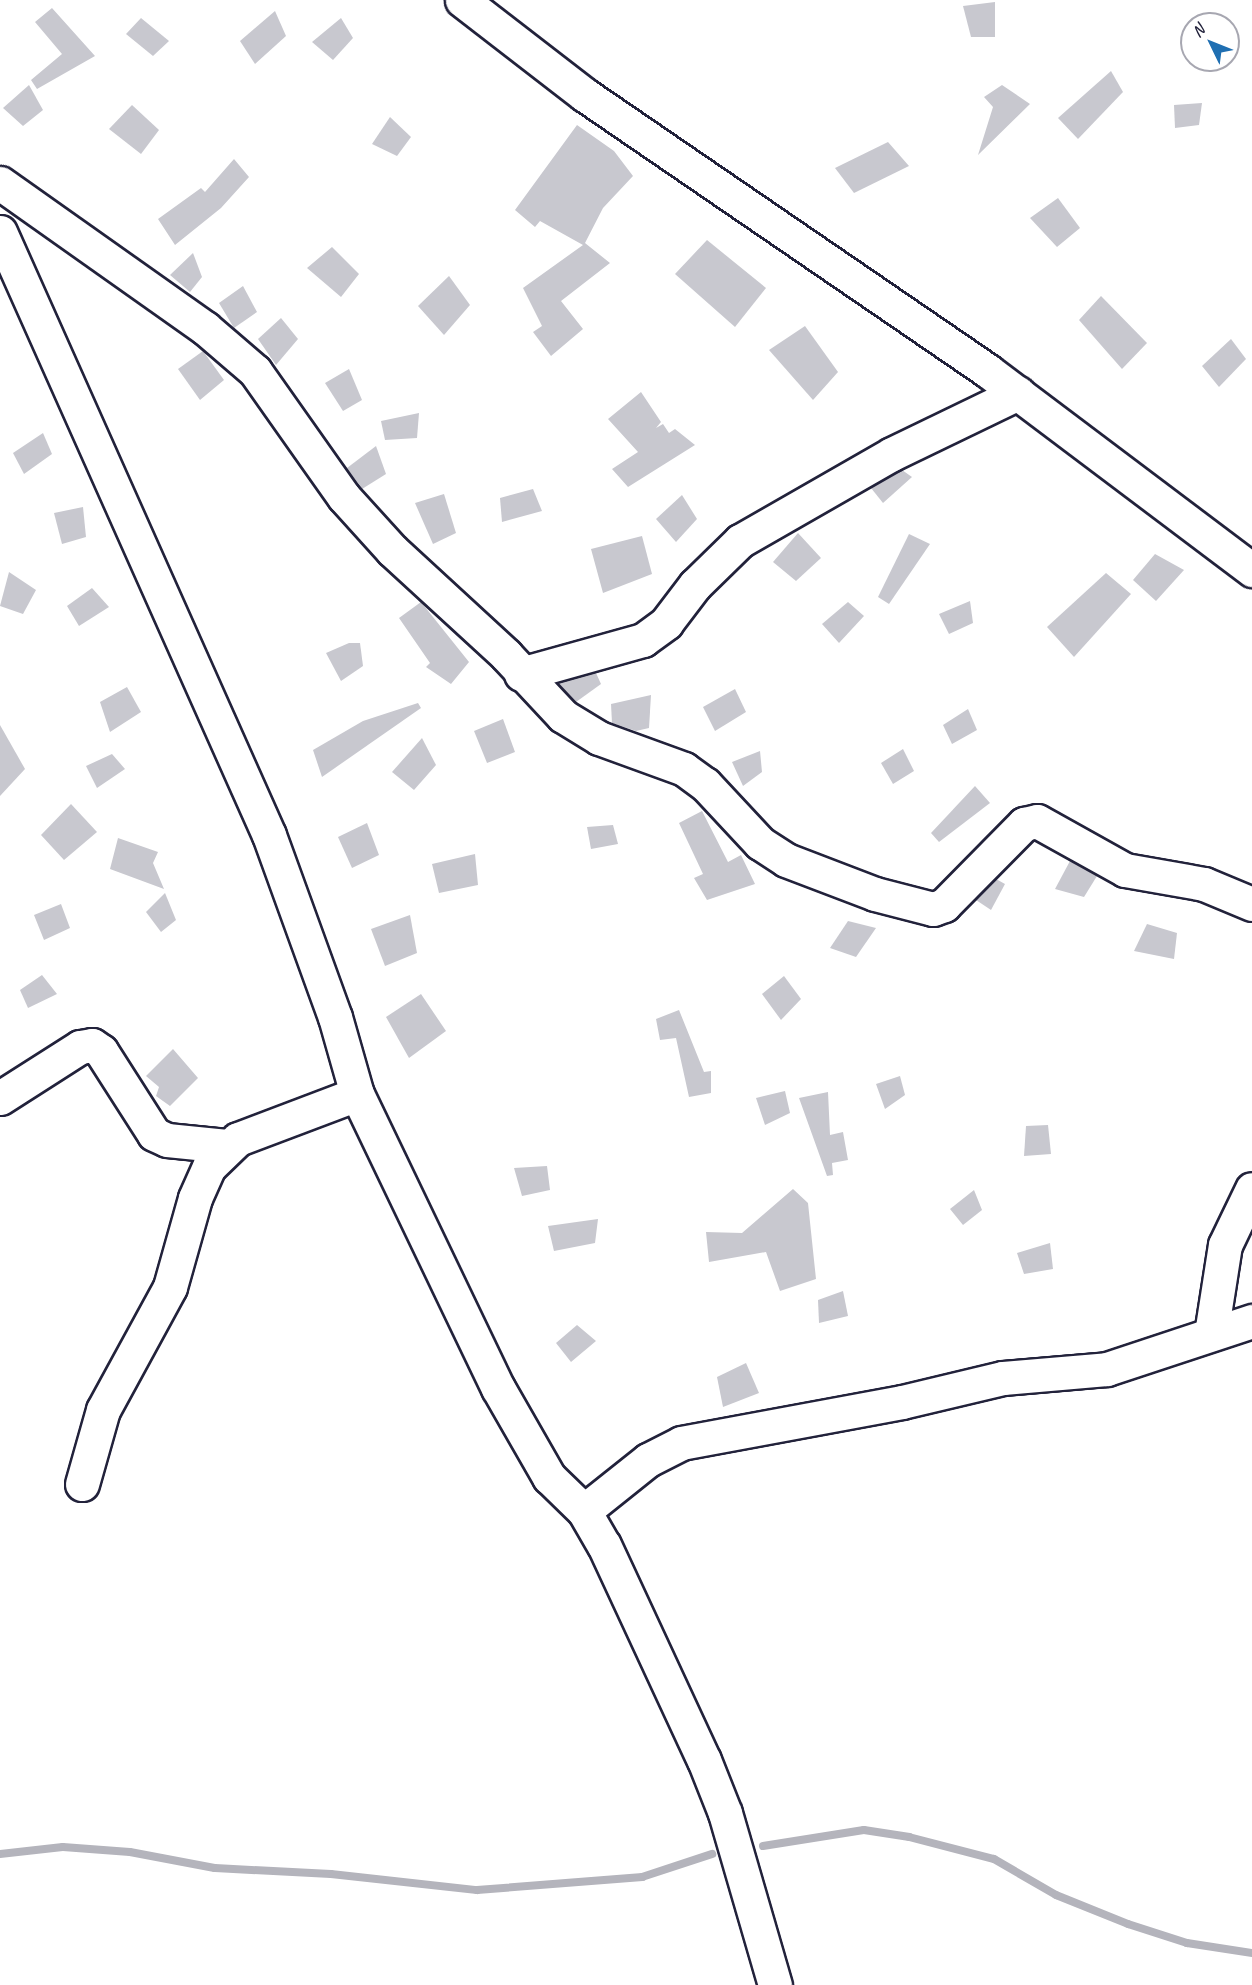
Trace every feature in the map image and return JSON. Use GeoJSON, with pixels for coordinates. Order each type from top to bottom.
{"type":"FeatureCollection","features":[{"type":"Feature","properties":{"kind":"street"},"geometry":{"type":"LineString","coordinates":[[462,0],[585,95],[1018,393],[1252,570]]}},
{"type":"Feature","properties":{"kind":"street"},"geometry":{"type":"LineString","coordinates":[[0,183],[205,328],[255,371],[344,497],[392,550],[563,716],[599,738],[684,769],[760,843],[786,860],[875,894],[933,909],[945,905],[1024,824],[1037,820],[1125,870],[1204,884],[1252,904]]}},
{"type":"Feature","properties":{"kind":"street"},"geometry":{"type":"LineString","coordinates":[[0,232],[269,835],[357,1094],[498,1388],[549,1477],[584,1511],[725,1813],[775,1985]]}},
{"type":"Feature","properties":{"kind":"street"},"geometry":{"type":"LineString","coordinates":[[521,674],[643,640],[666,623],[694,585],[740,541],[892,454],[1018,393]]}},
{"type":"Feature","properties":{"kind":"street"},"geometry":{"type":"LineString","coordinates":[[0,1098],[80,1047],[92,1045],[101,1050],[154,1134],[167,1140],[227,1146],[357,1094]]}},
{"type":"Feature","properties":{"kind":"street"},"geometry":{"type":"LineString","coordinates":[[82,1484],[103,1410],[157,1317],[195,1198],[209,1167],[227,1146]]}},
{"type":"Feature","properties":{"kind":"street"},"geometry":{"type":"LineString","coordinates":[[1211,1334],[1225,1245],[1252,1189]]}},
{"type":"Feature","properties":{"kind":"street"},"geometry":{"type":"LineString","coordinates":[[584,1511],[648,1460],[681,1443],[903,1402],[1003,1378],[1107,1369],[1252,1322]]}},
{"type":"Feature","properties":{"kind":"building"},"geometry":{"type":"Polygon","coordinates":[[[995,2],[995,37],[971,37],[963,6],[995,2]]]}},
{"type":"Feature","properties":{"kind":"building"},"geometry":{"type":"Polygon","coordinates":[[[52,8],[95,56],[37,89],[31,80],[62,54],[35,22],[52,8]]]}},
{"type":"Feature","properties":{"kind":"building"},"geometry":{"type":"Polygon","coordinates":[[[275,11],[286,36],[255,64],[240,41],[275,11]]]}},
{"type":"Feature","properties":{"kind":"building"},"geometry":{"type":"Polygon","coordinates":[[[141,18],[169,41],[153,56],[126,34],[141,18]]]}},
{"type":"Feature","properties":{"kind":"building"},"geometry":{"type":"Polygon","coordinates":[[[341,18],[353,38],[333,60],[312,42],[341,18]]]}},
{"type":"Feature","properties":{"kind":"building"},"geometry":{"type":"Polygon","coordinates":[[[1111,71],[1123,92],[1078,139],[1058,118],[1111,71]]]}},
{"type":"Feature","properties":{"kind":"building"},"geometry":{"type":"Polygon","coordinates":[[[29,85],[43,110],[23,126],[3,108],[29,85]]]}},
{"type":"Feature","properties":{"kind":"building"},"geometry":{"type":"Polygon","coordinates":[[[1002,85],[1030,104],[978,155],[993,107],[984,97],[1002,85]]]}},
{"type":"Feature","properties":{"kind":"building"},"geometry":{"type":"Polygon","coordinates":[[[1202,103],[1199,125],[1175,128],[1174,105],[1202,103]]]}},
{"type":"Feature","properties":{"kind":"building"},"geometry":{"type":"Polygon","coordinates":[[[132,105],[159,130],[141,154],[109,129],[132,105]]]}},
{"type":"Feature","properties":{"kind":"building"},"geometry":{"type":"Polygon","coordinates":[[[390,117],[411,137],[397,156],[372,144],[390,117]]]}},
{"type":"Feature","properties":{"kind":"building"},"geometry":{"type":"Polygon","coordinates":[[[577,125],[614,151],[633,176],[603,208],[585,243],[610,263],[561,301],[583,329],[551,356],[533,332],[542,326],[523,288],[583,245],[540,221],[535,227],[515,210],[577,125]]]}},
{"type":"Feature","properties":{"kind":"building"},"geometry":{"type":"Polygon","coordinates":[[[888,142],[909,166],[854,193],[835,168],[888,142]]]}},
{"type":"Feature","properties":{"kind":"building"},"geometry":{"type":"Polygon","coordinates":[[[234,159],[249,177],[221,208],[175,245],[158,219],[201,188],[205,192],[234,159]]]}},
{"type":"Feature","properties":{"kind":"building"},"geometry":{"type":"Polygon","coordinates":[[[1058,198],[1080,228],[1057,247],[1030,218],[1058,198]]]}},
{"type":"Feature","properties":{"kind":"building"},"geometry":{"type":"Polygon","coordinates":[[[707,240],[766,288],[735,327],[675,274],[707,240]]]}},
{"type":"Feature","properties":{"kind":"building"},"geometry":{"type":"Polygon","coordinates":[[[332,247],[359,274],[341,297],[307,268],[332,247]]]}},
{"type":"Feature","properties":{"kind":"building"},"geometry":{"type":"Polygon","coordinates":[[[193,253],[202,277],[190,292],[170,275],[193,253]]]}},
{"type":"Feature","properties":{"kind":"building"},"geometry":{"type":"Polygon","coordinates":[[[449,276],[470,305],[444,335],[418,306],[449,276]]]}},
{"type":"Feature","properties":{"kind":"building"},"geometry":{"type":"Polygon","coordinates":[[[243,286],[257,312],[234,328],[219,303],[243,286]]]}},
{"type":"Feature","properties":{"kind":"building"},"geometry":{"type":"Polygon","coordinates":[[[1101,296],[1147,343],[1122,369],[1079,320],[1101,296]]]}},
{"type":"Feature","properties":{"kind":"building"},"geometry":{"type":"Polygon","coordinates":[[[281,318],[298,339],[276,365],[258,339],[281,318]]]}},
{"type":"Feature","properties":{"kind":"building"},"geometry":{"type":"Polygon","coordinates":[[[805,326],[838,372],[813,400],[769,350],[805,326]]]}},
{"type":"Feature","properties":{"kind":"building"},"geometry":{"type":"Polygon","coordinates":[[[1231,339],[1246,359],[1219,387],[1202,366],[1231,339]]]}},
{"type":"Feature","properties":{"kind":"building"},"geometry":{"type":"Polygon","coordinates":[[[203,351],[224,380],[200,400],[178,369],[203,351]]]}},
{"type":"Feature","properties":{"kind":"building"},"geometry":{"type":"Polygon","coordinates":[[[349,369],[362,400],[343,411],[325,383],[349,369]]]}},
{"type":"Feature","properties":{"kind":"building"},"geometry":{"type":"Polygon","coordinates":[[[641,392],[661,422],[656,428],[663,424],[669,433],[675,429],[695,445],[628,487],[612,469],[638,452],[608,419],[641,392]]]}},
{"type":"Feature","properties":{"kind":"building"},"geometry":{"type":"Polygon","coordinates":[[[419,413],[417,438],[385,440],[381,421],[419,413]]]}},
{"type":"Feature","properties":{"kind":"building"},"geometry":{"type":"Polygon","coordinates":[[[43,433],[52,454],[24,474],[13,453],[43,433]]]}},
{"type":"Feature","properties":{"kind":"building"},"geometry":{"type":"Polygon","coordinates":[[[376,446],[386,474],[362,489],[347,468],[376,446]]]}},
{"type":"Feature","properties":{"kind":"building"},"geometry":{"type":"Polygon","coordinates":[[[902,470],[912,477],[883,503],[871,488],[902,470]]]}},
{"type":"Feature","properties":{"kind":"building"},"geometry":{"type":"Polygon","coordinates":[[[533,489],[542,511],[502,522],[500,498],[533,489]]]}},
{"type":"Feature","properties":{"kind":"building"},"geometry":{"type":"Polygon","coordinates":[[[444,494],[456,533],[433,544],[415,503],[444,494]]]}},
{"type":"Feature","properties":{"kind":"building"},"geometry":{"type":"Polygon","coordinates":[[[682,495],[697,519],[676,542],[656,519],[682,495]]]}},
{"type":"Feature","properties":{"kind":"building"},"geometry":{"type":"Polygon","coordinates":[[[83,507],[86,537],[62,544],[54,513],[83,507]]]}},
{"type":"Feature","properties":{"kind":"building"},"geometry":{"type":"Polygon","coordinates":[[[798,533],[821,558],[796,581],[773,562],[798,533]]]}},
{"type":"Feature","properties":{"kind":"building"},"geometry":{"type":"Polygon","coordinates":[[[909,534],[930,544],[889,604],[878,597],[909,534]]]}},
{"type":"Feature","properties":{"kind":"building"},"geometry":{"type":"Polygon","coordinates":[[[642,536],[652,574],[603,593],[591,549],[642,536]]]}},
{"type":"Feature","properties":{"kind":"building"},"geometry":{"type":"Polygon","coordinates":[[[1155,554],[1184,570],[1156,601],[1133,580],[1155,554]]]}},
{"type":"Feature","properties":{"kind":"building"},"geometry":{"type":"Polygon","coordinates":[[[9,572],[36,590],[23,614],[0,606],[9,572]]]}},
{"type":"Feature","properties":{"kind":"building"},"geometry":{"type":"Polygon","coordinates":[[[1106,573],[1131,594],[1074,657],[1047,627],[1106,573]]]}},
{"type":"Feature","properties":{"kind":"building"},"geometry":{"type":"Polygon","coordinates":[[[92,588],[109,607],[79,626],[67,606],[92,588]]]}},
{"type":"Feature","properties":{"kind":"building"},"geometry":{"type":"Polygon","coordinates":[[[970,601],[973,623],[949,634],[939,614],[970,601]]]}},
{"type":"Feature","properties":{"kind":"building"},"geometry":{"type":"Polygon","coordinates":[[[421,602],[469,662],[451,684],[426,667],[430,663],[399,618],[421,602]]]}},
{"type":"Feature","properties":{"kind":"building"},"geometry":{"type":"Polygon","coordinates":[[[848,602],[864,616],[839,643],[822,624],[848,602]]]}},
{"type":"Feature","properties":{"kind":"building"},"geometry":{"type":"Polygon","coordinates":[[[349,643],[360,643],[363,666],[341,681],[326,653],[349,643]]]}},
{"type":"Feature","properties":{"kind":"building"},"geometry":{"type":"Polygon","coordinates":[[[596,673],[601,684],[576,702],[558,683],[596,673]]]}},
{"type":"Feature","properties":{"kind":"building"},"geometry":{"type":"Polygon","coordinates":[[[127,687],[141,712],[110,732],[100,702],[127,687]]]}},
{"type":"Feature","properties":{"kind":"building"},"geometry":{"type":"Polygon","coordinates":[[[735,689],[746,712],[715,731],[703,707],[735,689]]]}},
{"type":"Feature","properties":{"kind":"building"},"geometry":{"type":"Polygon","coordinates":[[[651,695],[649,728],[636,731],[612,723],[611,704],[651,695]]]}},
{"type":"Feature","properties":{"kind":"building"},"geometry":{"type":"Polygon","coordinates":[[[418,703],[421,708],[322,777],[313,750],[363,721],[418,703]]]}},
{"type":"Feature","properties":{"kind":"building"},"geometry":{"type":"Polygon","coordinates":[[[968,709],[977,730],[952,744],[943,725],[968,709]]]}},
{"type":"Feature","properties":{"kind":"building"},"geometry":{"type":"Polygon","coordinates":[[[503,719],[515,752],[487,763],[474,731],[503,719]]]}},
{"type":"Feature","properties":{"kind":"building"},"geometry":{"type":"Polygon","coordinates":[[[0,725],[25,769],[0,796],[0,725]]]}},
{"type":"Feature","properties":{"kind":"building"},"geometry":{"type":"Polygon","coordinates":[[[422,738],[436,765],[414,790],[392,772],[422,738]]]}},
{"type":"Feature","properties":{"kind":"building"},"geometry":{"type":"Polygon","coordinates":[[[903,749],[914,771],[893,784],[881,763],[903,749]]]}},
{"type":"Feature","properties":{"kind":"building"},"geometry":{"type":"Polygon","coordinates":[[[760,751],[762,772],[743,786],[732,762],[760,751]]]}},
{"type":"Feature","properties":{"kind":"building"},"geometry":{"type":"Polygon","coordinates":[[[112,754],[125,769],[97,788],[86,766],[112,754]]]}},
{"type":"Feature","properties":{"kind":"building"},"geometry":{"type":"Polygon","coordinates":[[[975,786],[990,803],[939,842],[931,833],[975,786]]]}},
{"type":"Feature","properties":{"kind":"building"},"geometry":{"type":"Polygon","coordinates":[[[71,804],[97,832],[64,860],[41,835],[71,804]]]}},
{"type":"Feature","properties":{"kind":"building"},"geometry":{"type":"Polygon","coordinates":[[[702,811],[728,862],[741,855],[755,884],[707,900],[694,878],[703,874],[679,823],[702,811]]]}},
{"type":"Feature","properties":{"kind":"building"},"geometry":{"type":"Polygon","coordinates":[[[367,823],[379,855],[352,868],[338,837],[367,823]]]}},
{"type":"Feature","properties":{"kind":"building"},"geometry":{"type":"Polygon","coordinates":[[[613,825],[618,844],[591,849],[587,827],[613,825]]]}},
{"type":"Feature","properties":{"kind":"building"},"geometry":{"type":"Polygon","coordinates":[[[118,838],[158,852],[153,863],[164,889],[110,869],[118,838]]]}},
{"type":"Feature","properties":{"kind":"building"},"geometry":{"type":"Polygon","coordinates":[[[475,854],[478,885],[439,893],[432,864],[475,854]]]}},
{"type":"Feature","properties":{"kind":"building"},"geometry":{"type":"Polygon","coordinates":[[[1070,861],[1097,876],[1084,897],[1055,889],[1070,861]]]}},
{"type":"Feature","properties":{"kind":"building"},"geometry":{"type":"Polygon","coordinates":[[[996,879],[1005,884],[991,910],[976,900],[996,879]]]}},
{"type":"Feature","properties":{"kind":"building"},"geometry":{"type":"Polygon","coordinates":[[[165,893],[176,920],[161,932],[146,912],[165,893]]]}},
{"type":"Feature","properties":{"kind":"building"},"geometry":{"type":"Polygon","coordinates":[[[61,904],[70,928],[44,940],[34,915],[61,904]]]}},
{"type":"Feature","properties":{"kind":"building"},"geometry":{"type":"Polygon","coordinates":[[[410,915],[417,953],[385,966],[371,929],[410,915]]]}},
{"type":"Feature","properties":{"kind":"building"},"geometry":{"type":"Polygon","coordinates":[[[848,921],[876,928],[856,957],[830,948],[848,921]]]}},
{"type":"Feature","properties":{"kind":"building"},"geometry":{"type":"Polygon","coordinates":[[[1147,924],[1177,933],[1174,959],[1134,951],[1147,924]]]}},
{"type":"Feature","properties":{"kind":"building"},"geometry":{"type":"Polygon","coordinates":[[[42,975],[57,994],[28,1008],[20,990],[42,975]]]}},
{"type":"Feature","properties":{"kind":"building"},"geometry":{"type":"Polygon","coordinates":[[[784,976],[801,999],[781,1020],[762,994],[784,976]]]}},
{"type":"Feature","properties":{"kind":"building"},"geometry":{"type":"Polygon","coordinates":[[[421,994],[446,1031],[409,1058],[386,1017],[421,994]]]}},
{"type":"Feature","properties":{"kind":"building"},"geometry":{"type":"Polygon","coordinates":[[[679,1010],[704,1072],[711,1071],[711,1093],[689,1097],[676,1038],[660,1040],[656,1019],[679,1010]]]}},
{"type":"Feature","properties":{"kind":"building"},"geometry":{"type":"Polygon","coordinates":[[[173,1049],[198,1078],[170,1106],[156,1096],[159,1087],[146,1076],[173,1049]]]}},
{"type":"Feature","properties":{"kind":"building"},"geometry":{"type":"Polygon","coordinates":[[[900,1076],[905,1095],[885,1109],[876,1084],[900,1076]]]}},
{"type":"Feature","properties":{"kind":"building"},"geometry":{"type":"Polygon","coordinates":[[[785,1091],[790,1113],[765,1125],[756,1098],[785,1091]]]}},
{"type":"Feature","properties":{"kind":"building"},"geometry":{"type":"Polygon","coordinates":[[[828,1092],[830,1135],[843,1132],[848,1160],[832,1163],[833,1175],[827,1176],[799,1098],[828,1092]]]}},
{"type":"Feature","properties":{"kind":"building"},"geometry":{"type":"Polygon","coordinates":[[[1048,1125],[1051,1154],[1024,1156],[1026,1126],[1048,1125]]]}},
{"type":"Feature","properties":{"kind":"building"},"geometry":{"type":"Polygon","coordinates":[[[547,1166],[550,1190],[522,1196],[514,1168],[547,1166]]]}},
{"type":"Feature","properties":{"kind":"building"},"geometry":{"type":"Polygon","coordinates":[[[793,1189],[808,1203],[816,1279],[780,1291],[766,1252],[709,1262],[706,1232],[742,1233],[793,1189]]]}},
{"type":"Feature","properties":{"kind":"building"},"geometry":{"type":"Polygon","coordinates":[[[974,1190],[982,1210],[963,1225],[950,1209],[974,1190]]]}},
{"type":"Feature","properties":{"kind":"building"},"geometry":{"type":"Polygon","coordinates":[[[598,1219],[595,1243],[554,1251],[548,1226],[598,1219]]]}},
{"type":"Feature","properties":{"kind":"building"},"geometry":{"type":"Polygon","coordinates":[[[1050,1243],[1053,1269],[1024,1274],[1017,1253],[1050,1243]]]}},
{"type":"Feature","properties":{"kind":"building"},"geometry":{"type":"Polygon","coordinates":[[[843,1291],[848,1316],[819,1323],[818,1300],[843,1291]]]}},
{"type":"Feature","properties":{"kind":"building"},"geometry":{"type":"Polygon","coordinates":[[[577,1325],[596,1341],[571,1362],[556,1343],[577,1325]]]}},
{"type":"Feature","properties":{"kind":"building"},"geometry":{"type":"Polygon","coordinates":[[[746,1363],[759,1393],[723,1407],[717,1377],[746,1363]]]}},
{"type":"Feature","properties":{"kind":"waterway"},"geometry":{"type":"LineString","coordinates":[[763,1846],[864,1830],[909,1837],[994,1859],[1056,1895],[1128,1924],[1187,1943],[1252,1953]]}},
{"type":"Feature","properties":{"kind":"waterway"},"geometry":{"type":"LineString","coordinates":[[0,1854],[63,1847],[130,1852],[215,1868],[331,1874],[477,1890],[642,1877],[712,1854]]}}]}
